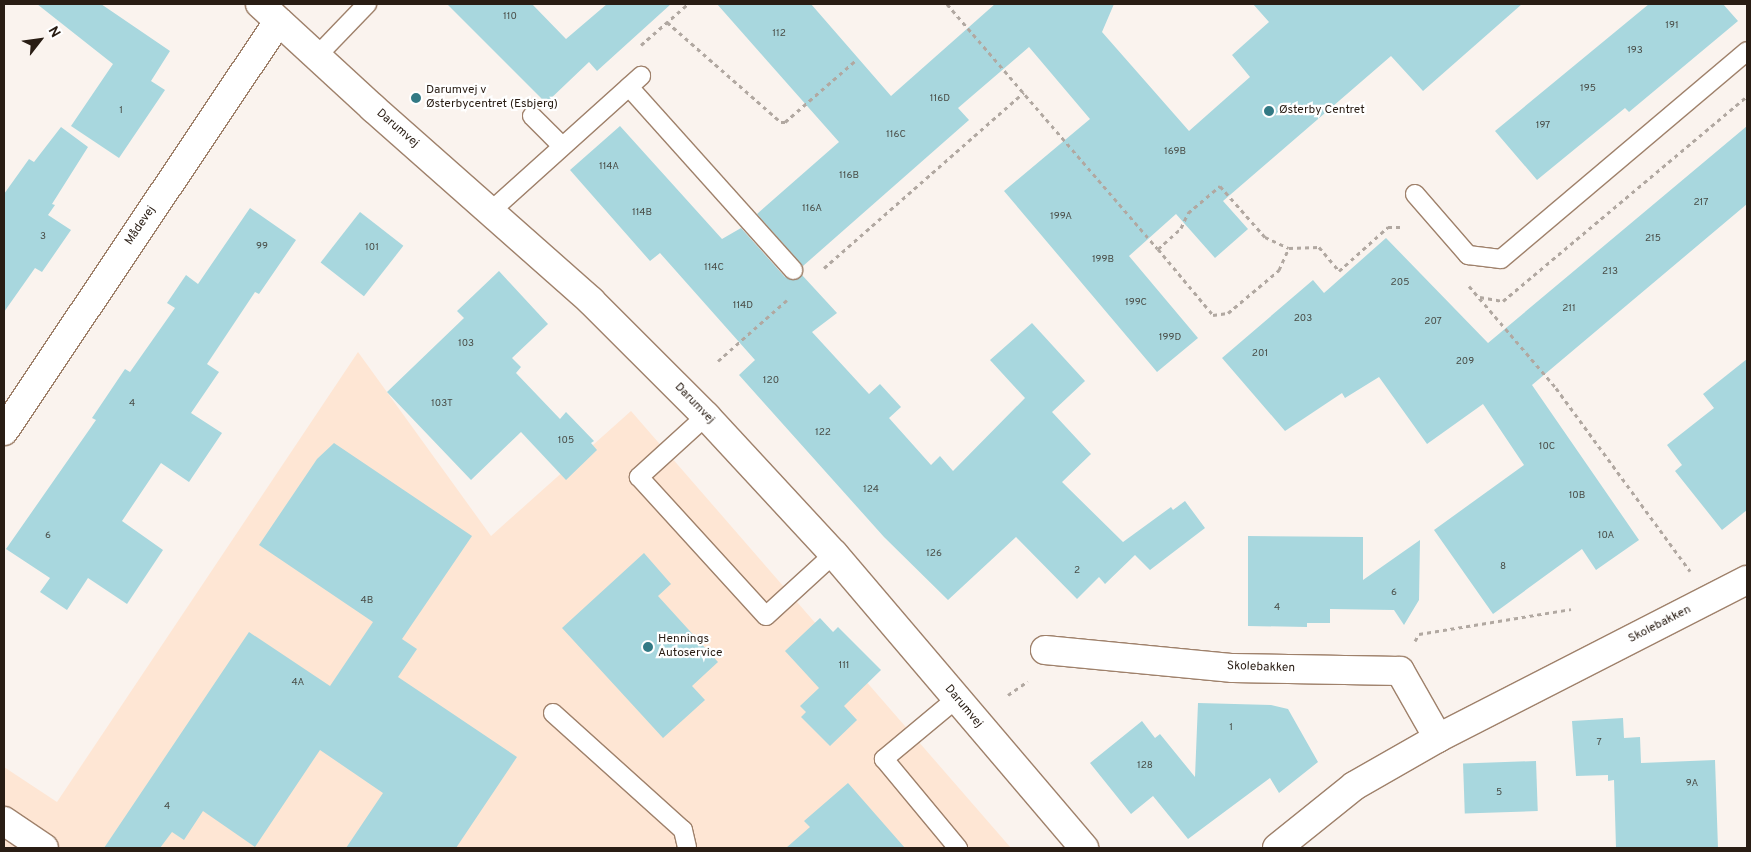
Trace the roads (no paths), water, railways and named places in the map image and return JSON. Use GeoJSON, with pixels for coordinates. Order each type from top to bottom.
{"type":"FeatureCollection","features":[{"type":"Feature","properties":{"kind":"street","name":"Darumvej"},"geometry":{"type":"LineString","coordinates":[[269,13],[591,301],[706,416],[834,554],[1083,848]]}},
{"type":"Feature","properties":{"kind":"street","name":"Mådevej"},"geometry":{"type":"LineString","coordinates":[[4,430],[269,13]]}},
{"type":"Feature","properties":{"kind":"street","name":"Skolebakken"},"geometry":{"type":"LineString","coordinates":[[1277,848],[1354,786],[1438,738],[1747,580]]}},
{"type":"Feature","properties":{"kind":"street","name":"Skolebakken"},"geometry":{"type":"LineString","coordinates":[[1044,650],[1232,668],[1400,670],[1438,738]]}},
{"type":"Feature","properties":{"kind":"street"},"geometry":{"type":"LineString","coordinates":[[4,821],[44,848]]}},
{"type":"Feature","properties":{"kind":"lane"},"geometry":{"type":"LineString","coordinates":[[316,57],[367,4]]}},
{"type":"Feature","properties":{"kind":"lane"},"geometry":{"type":"LineString","coordinates":[[1415,194],[1468,255],[1501,259],[1747,51]]}},
{"type":"Feature","properties":{"kind":"lane"},"geometry":{"type":"LineString","coordinates":[[492,211],[635,82],[793,270]]}},
{"type":"Feature","properties":{"kind":"lane"},"geometry":{"type":"LineString","coordinates":[[532,116],[562,146]]}},
{"type":"Feature","properties":{"kind":"lane"},"geometry":{"type":"LineString","coordinates":[[706,416],[639,477],[766,616],[834,554]]}},
{"type":"Feature","properties":{"kind":"lane"},"geometry":{"type":"LineString","coordinates":[[956,699],[884,759],[958,848]]}},
{"type":"Feature","properties":{"kind":"lane"},"geometry":{"type":"LineString","coordinates":[[553,713],[683,830],[687,848]]}},
{"type":"Feature","properties":{"kind":"place","name":"Darumvej v Østerbycentret (Esbjerg)"},"geometry":{"type":"Point","coordinates":[416,98]}},
{"type":"Feature","properties":{"kind":"place","name":"Østerby Centret"},"geometry":{"type":"Point","coordinates":[1269,111]}},
{"type":"Feature","properties":{"kind":"place","name":"Hennings Autoservice"},"geometry":{"type":"Point","coordinates":[648,647]}}]}
